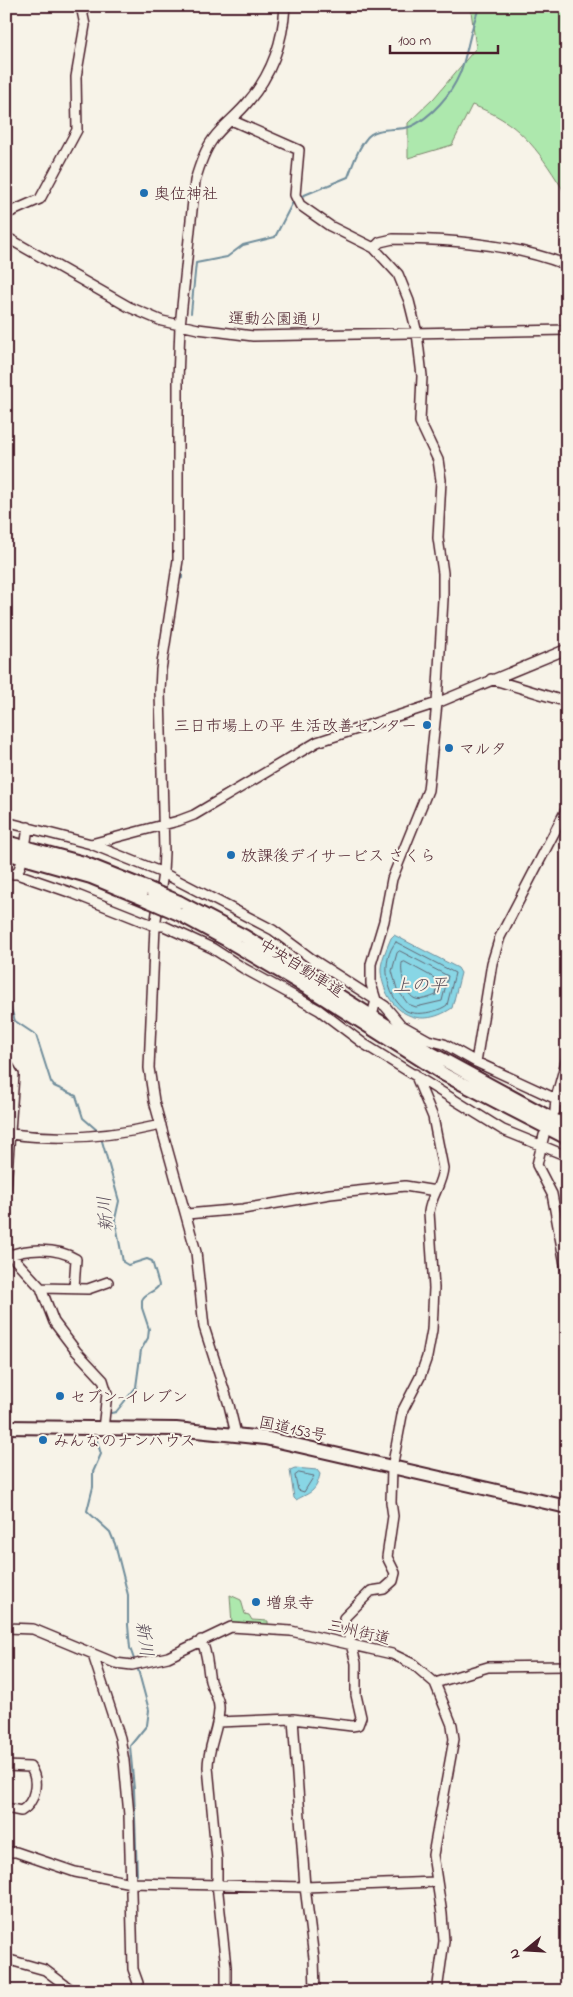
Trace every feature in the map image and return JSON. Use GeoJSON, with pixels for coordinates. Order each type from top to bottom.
{"type":"FeatureCollection","features":[{"type":"Feature","properties":{"kind":"highway","name":"中央自動車道"},"geometry":{"type":"LineString","coordinates":[[6,842],[84,863],[149,895],[244,936],[453,1066],[567,1127]]}},
{"type":"Feature","properties":{"kind":"highway","name":"中央自動車道"},"geometry":{"type":"LineString","coordinates":[[6,852],[149,895]]}},
{"type":"Feature","properties":{"kind":"highway","name":"中央自動車道"},"geometry":{"type":"LineString","coordinates":[[178,908],[227,940],[308,988],[445,1076],[567,1138]]}},
{"type":"Feature","properties":{"kind":"highway","name":"国道153号"},"geometry":{"type":"LineString","coordinates":[[6,1427],[176,1429],[281,1440],[392,1468],[567,1507]]}},
{"type":"Feature","properties":{"kind":"street"},"geometry":{"type":"LineString","coordinates":[[6,214],[40,199],[77,130],[79,124],[76,77],[85,25],[81,6]]}},
{"type":"Feature","properties":{"kind":"street"},"geometry":{"type":"LineString","coordinates":[[236,1434],[229,1405],[204,1327],[196,1252],[187,1214],[154,1101],[149,1068],[155,926],[163,873],[163,736],[160,692],[161,670],[178,560],[180,326],[195,182],[201,160],[213,139],[248,103],[269,71],[278,51],[285,6]]}},
{"type":"Feature","properties":{"kind":"street"},"geometry":{"type":"LineString","coordinates":[[231,120],[299,150],[295,195],[300,205],[330,226],[374,248],[398,274],[409,301],[417,333],[422,376],[420,422],[438,460],[441,480],[438,538],[443,591],[437,703],[428,790],[393,875],[384,921],[371,964],[371,984],[376,1000],[374,1012]]}},
{"type":"Feature","properties":{"kind":"street","name":"運動公園通り"},"geometry":{"type":"LineString","coordinates":[[6,237],[129,307],[162,321],[180,326],[253,336],[564,330]]}},
{"type":"Feature","properties":{"kind":"street"},"geometry":{"type":"LineString","coordinates":[[374,248],[380,242],[392,239],[508,247],[567,265]]}},
{"type":"Feature","properties":{"kind":"street"},"geometry":{"type":"LineString","coordinates":[[564,330],[567,322]]}},
{"type":"Feature","properties":{"kind":"street"},"geometry":{"type":"LineString","coordinates":[[90,844],[162,826],[194,815],[318,742],[437,703],[567,649]]}},
{"type":"Feature","properties":{"kind":"street"},"geometry":{"type":"LineString","coordinates":[[491,679],[567,702]]}},
{"type":"Feature","properties":{"kind":"street"},"geometry":{"type":"LineString","coordinates":[[476,1062],[492,963],[500,937],[567,808]]}},
{"type":"Feature","properties":{"kind":"street"},"geometry":{"type":"LineString","coordinates":[[6,822],[90,844],[163,873],[273,930],[312,960],[385,1006],[402,1025],[428,1040],[444,1044],[476,1062],[567,1104]]}},
{"type":"Feature","properties":{"kind":"street"},"geometry":{"type":"LineString","coordinates":[[26,841],[28,827]]}},
{"type":"Feature","properties":{"kind":"street"},"geometry":{"type":"LineString","coordinates":[[17,874],[21,864]]}},
{"type":"Feature","properties":{"kind":"street"},"geometry":{"type":"LineString","coordinates":[[6,874],[17,874],[72,893],[155,926],[164,926],[212,948],[366,1040],[502,1130],[567,1156]]}},
{"type":"Feature","properties":{"kind":"street"},"geometry":{"type":"LineString","coordinates":[[555,1112],[556,1098],[567,1058]]}},
{"type":"Feature","properties":{"kind":"street"},"geometry":{"type":"LineString","coordinates":[[6,1062],[14,1075],[6,1188]]}},
{"type":"Feature","properties":{"kind":"street"},"geometry":{"type":"LineString","coordinates":[[218,1722],[293,1719],[358,1724],[361,1718],[356,1695],[356,1663],[344,1618],[372,1591],[384,1589],[393,1580],[395,1573],[387,1557],[393,1516],[391,1502],[392,1468],[403,1410],[420,1377],[427,1357],[432,1330],[434,1288],[428,1212],[443,1175],[441,1146],[433,1116],[415,1074]]}},
{"type":"Feature","properties":{"kind":"street"},"geometry":{"type":"LineString","coordinates":[[11,1134],[67,1139],[126,1134],[162,1125]]}},
{"type":"Feature","properties":{"kind":"street"},"geometry":{"type":"LineString","coordinates":[[544,1135],[537,1165],[552,1194],[567,1275]]}},
{"type":"Feature","properties":{"kind":"street"},"geometry":{"type":"LineString","coordinates":[[187,1214],[243,1209],[330,1194],[405,1186],[436,1191]]}},
{"type":"Feature","properties":{"kind":"street"},"geometry":{"type":"LineString","coordinates":[[7,1254],[40,1251],[71,1256],[76,1259],[74,1288]]}},
{"type":"Feature","properties":{"kind":"street"},"geometry":{"type":"LineString","coordinates":[[7,1254],[41,1288],[54,1322],[76,1351],[103,1380],[107,1393],[98,1428]]}},
{"type":"Feature","properties":{"kind":"street"},"geometry":{"type":"LineString","coordinates":[[41,1288],[88,1289],[108,1282]]}},
{"type":"Feature","properties":{"kind":"street","name":"三州街道"},"geometry":{"type":"LineString","coordinates":[[93,1655],[115,1663],[132,1665],[168,1657],[231,1627],[269,1628],[291,1631],[392,1654],[413,1664],[435,1683]]}},
{"type":"Feature","properties":{"kind":"street"},"geometry":{"type":"LineString","coordinates":[[6,1628],[33,1629],[93,1655],[120,1738],[124,1761],[129,1815],[134,1969],[138,1983],[136,1991]]}},
{"type":"Feature","properties":{"kind":"street"},"geometry":{"type":"LineString","coordinates":[[201,1640],[206,1651],[210,1683],[217,1695],[220,1708],[218,1722],[208,1755],[208,1767],[218,1861],[217,1884],[226,1967],[226,1991]]}},
{"type":"Feature","properties":{"kind":"street"},"geometry":{"type":"LineString","coordinates":[[437,1991],[444,1941],[433,1855],[454,1739],[452,1724],[435,1683],[488,1667],[567,1666]]}},
{"type":"Feature","properties":{"kind":"street"},"geometry":{"type":"LineString","coordinates":[[293,1719],[305,1886],[314,1958],[315,1991]]}},
{"type":"Feature","properties":{"kind":"street"},"geometry":{"type":"LineString","coordinates":[[6,1766],[30,1767],[35,1774],[36,1787],[29,1806],[21,1812],[6,1808]]}},
{"type":"Feature","properties":{"kind":"street"},"geometry":{"type":"LineString","coordinates":[[6,1852],[16,1852],[75,1872],[131,1883],[305,1886],[436,1882]]}},
{"type":"Feature","properties":{"kind":"street"},"geometry":{"type":"LineString","coordinates":[[6,1960],[45,1970],[73,1991]]}},
{"type":"Feature","properties":{"kind":"green space"},"geometry":{"type":"Polygon","coordinates":[[[472,6],[567,6],[567,206],[562,188],[535,148],[502,119],[472,105],[452,145],[408,158],[408,123],[434,98],[476,48],[472,6]]]}},
{"type":"Feature","properties":{"kind":"green space"},"geometry":{"type":"Polygon","coordinates":[[[230,1595],[241,1600],[245,1614],[249,1615],[252,1620],[268,1621],[268,1625],[232,1625],[230,1595]]]}},
{"type":"Feature","properties":{"kind":"water","name":"上の平"},"geometry":{"type":"Polygon","coordinates":[[[394,935],[458,968],[461,973],[452,1008],[439,1015],[427,1018],[415,1017],[405,1013],[396,1006],[389,997],[381,972],[384,955],[394,935]]]}},
{"type":"Feature","properties":{"kind":"water"},"geometry":{"type":"Polygon","coordinates":[[[295,1468],[317,1470],[320,1474],[317,1485],[309,1493],[296,1500],[294,1498],[290,1470],[295,1468]]]}},
{"type":"Feature","properties":{"kind":"waterway"},"geometry":{"type":"LineString","coordinates":[[302,196],[348,177],[360,147],[370,135],[375,132],[413,125],[437,107],[450,92],[457,80],[480,6]]}},
{"type":"Feature","properties":{"kind":"waterway"},"geometry":{"type":"LineString","coordinates":[[191,313],[196,263],[227,257],[243,245],[275,237],[293,202]]}},
{"type":"Feature","properties":{"kind":"waterway"},"geometry":{"type":"LineString","coordinates":[[178,581],[182,578],[182,550]]}},
{"type":"Feature","properties":{"kind":"waterway","name":"新川"},"geometry":{"type":"LineString","coordinates":[[6,994],[15,1021],[36,1035],[51,1082],[54,1086],[76,1096],[83,1118],[98,1131]]}},
{"type":"Feature","properties":{"kind":"waterway","name":"新川"},"geometry":{"type":"LineString","coordinates":[[102,1141],[119,1201],[115,1219],[123,1262],[128,1265],[147,1259],[152,1261],[159,1285],[155,1290],[145,1295],[142,1300],[142,1308],[149,1329],[148,1338],[141,1350],[136,1387],[116,1412],[111,1413]]}},
{"type":"Feature","properties":{"kind":"waterway","name":"新川"},"geometry":{"type":"LineString","coordinates":[[95,1434],[101,1454],[93,1472],[93,1487],[87,1511],[110,1532],[115,1544],[128,1595],[130,1648],[135,1662]]}},
{"type":"Feature","properties":{"kind":"waterway","name":"新川"},"geometry":{"type":"LineString","coordinates":[[137,1666],[149,1710],[147,1725],[130,1746],[134,1789],[137,1875]]}},
{"type":"Feature","properties":{"kind":"place","name":"奥位神社"},"geometry":{"type":"Point","coordinates":[144,193]}},
{"type":"Feature","properties":{"kind":"place","name":"三日市場上の平 生活改善センター"},"geometry":{"type":"Point","coordinates":[427,725]}},
{"type":"Feature","properties":{"kind":"place","name":"マルタ"},"geometry":{"type":"Point","coordinates":[449,748]}},
{"type":"Feature","properties":{"kind":"place","name":"放課後デイサービス さくら"},"geometry":{"type":"Point","coordinates":[231,855]}},
{"type":"Feature","properties":{"kind":"place","name":"セブン-イレブン"},"geometry":{"type":"Point","coordinates":[60,1396]}},
{"type":"Feature","properties":{"kind":"place","name":"みんなのナンハウス"},"geometry":{"type":"Point","coordinates":[43,1440]}},
{"type":"Feature","properties":{"kind":"place","name":"増泉寺"},"geometry":{"type":"Point","coordinates":[256,1602]}}]}
